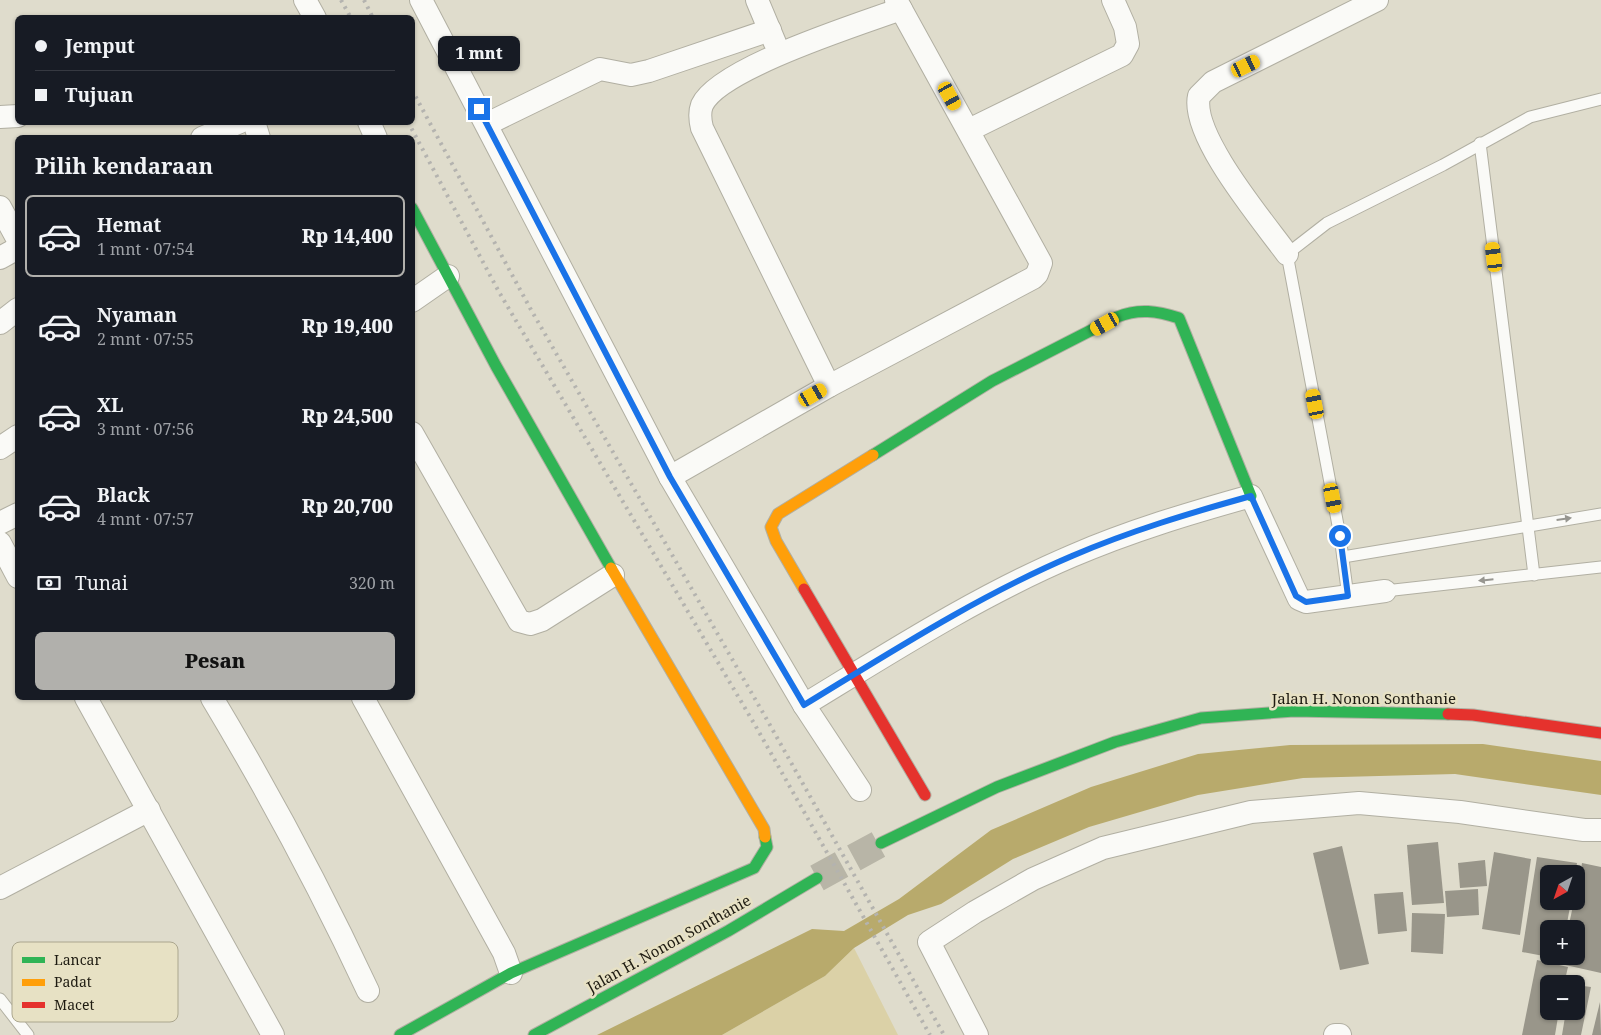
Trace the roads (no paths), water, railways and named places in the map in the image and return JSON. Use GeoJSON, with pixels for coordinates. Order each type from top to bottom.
{"type":"FeatureCollection","features":[{"type":"Feature","properties":{"kind":"street"},"geometry":{"type":"LineString","coordinates":[[421,0],[670,477],[804,705],[860,790]]}},
{"type":"Feature","properties":{"kind":"street"},"geometry":{"type":"LineString","coordinates":[[757,0],[779,54]]}},
{"type":"Feature","properties":{"kind":"street"},"geometry":{"type":"LineString","coordinates":[[969,130],[1122,55],[1128,44],[1125,27],[1113,0]]}},
{"type":"Feature","properties":{"kind":"street"},"geometry":{"type":"LineString","coordinates":[[1287,254],[1222,164],[1199,116],[1199,96],[1213,82],[1377,0]]}},
{"type":"Feature","properties":{"kind":"street"},"geometry":{"type":"LineString","coordinates":[[670,477],[829,386],[1037,274],[1041,263],[899,4],[779,54],[722,84],[701,106],[700,118],[702,128],[829,386]]}},
{"type":"Feature","properties":{"kind":"street"},"geometry":{"type":"LineString","coordinates":[[487,124],[600,69],[631,75],[649,72],[770,30]]}},
{"type":"Feature","properties":{"kind":"street"},"geometry":{"type":"LineString","coordinates":[[0,117],[15,116]]}},
{"type":"Feature","properties":{"kind":"street"},"geometry":{"type":"LineString","coordinates":[[209,135],[233,125]]}},
{"type":"Feature","properties":{"kind":"street"},"geometry":{"type":"LineString","coordinates":[[0,207],[15,234]]}},
{"type":"Feature","properties":{"kind":"street"},"geometry":{"type":"LineString","coordinates":[[400,1035],[512,973],[754,868],[767,847],[764,829],[613,575],[415,214]]}},
{"type":"Feature","properties":{"kind":"street"},"geometry":{"type":"LineString","coordinates":[[0,258],[15,250]]}},
{"type":"Feature","properties":{"kind":"street"},"geometry":{"type":"LineString","coordinates":[[415,299],[448,276]]}},
{"type":"Feature","properties":{"kind":"street"},"geometry":{"type":"LineString","coordinates":[[925,795],[776,542],[771,527],[776,517],[992,381],[1131,310],[1157,311],[1179,318],[1251,496],[1299,599],[1306,602],[1384,591]]}},
{"type":"Feature","properties":{"kind":"street"},"geometry":{"type":"LineString","coordinates":[[0,323],[15,311]]}},
{"type":"Feature","properties":{"kind":"street"},"geometry":{"type":"LineString","coordinates":[[0,448],[15,438]]}},
{"type":"Feature","properties":{"kind":"street"},"geometry":{"type":"LineString","coordinates":[[415,438],[519,621],[530,624],[542,620],[613,575]]}},
{"type":"Feature","properties":{"kind":"street"},"geometry":{"type":"LineString","coordinates":[[804,705],[990,595],[1071,556],[1181,515],[1251,496]]}},
{"type":"Feature","properties":{"kind":"street"},"geometry":{"type":"LineString","coordinates":[[0,523],[15,516]]}},
{"type":"Feature","properties":{"kind":"street"},"geometry":{"type":"LineString","coordinates":[[0,543],[15,571]]}},
{"type":"Feature","properties":{"kind":"street"},"geometry":{"type":"LineString","coordinates":[[87,700],[273,1035]]}},
{"type":"Feature","properties":{"kind":"street"},"geometry":{"type":"LineString","coordinates":[[213,700],[259,776],[353,956],[368,991]]}},
{"type":"Feature","properties":{"kind":"street"},"geometry":{"type":"LineString","coordinates":[[364,700],[504,953],[512,973]]}},
{"type":"Feature","properties":{"kind":"street","name":"Jalan H. Nonon Sonthanie"},"geometry":{"type":"LineString","coordinates":[[881,843],[997,787],[1115,742],[1201,718],[1294,711],[1473,715],[1601,733]]}},
{"type":"Feature","properties":{"kind":"street"},"geometry":{"type":"LineString","coordinates":[[978,1035],[929,942],[975,912],[1033,879],[1103,848],[1251,812],[1342,803],[1390,805],[1601,830]]}},
{"type":"Feature","properties":{"kind":"street"},"geometry":{"type":"LineString","coordinates":[[0,888],[149,810]]}},
{"type":"Feature","properties":{"kind":"street","name":"Jalan H. Nonon Sonthanie"},"geometry":{"type":"LineString","coordinates":[[534,1035],[728,931],[816,878]]}},
{"type":"Feature","properties":{"kind":"street"},"geometry":{"type":"LineString","coordinates":[[1335,1035],[1340,1035]]}},
{"type":"Feature","properties":{"kind":"lane"},"geometry":{"type":"LineString","coordinates":[[1348,596],[1343,557],[1287,254],[1327,223],[1444,165],[1480,143],[1530,117],[1601,99]]}},
{"type":"Feature","properties":{"kind":"lane"},"geometry":{"type":"LineString","coordinates":[[1480,143],[1526,524],[1534,575]]}},
{"type":"Feature","properties":{"kind":"lane"},"geometry":{"type":"LineString","coordinates":[[1343,557],[1526,524],[1601,514]]}},
{"type":"Feature","properties":{"kind":"lane"},"geometry":{"type":"LineString","coordinates":[[1384,591],[1601,568]]}},
{"type":"Feature","properties":{"kind":"lane"},"geometry":{"type":"LineString","coordinates":[[0,999],[12,1014]]}},
{"type":"Feature","properties":{"kind":"lane"},"geometry":{"type":"LineString","coordinates":[[18,1022],[28,1035]]}},
{"type":"Feature","properties":{"kind":"tunnel"},"geometry":{"type":"LineString","coordinates":[[817,878],[881,843]]}},
{"type":"Feature","properties":{"kind":"railway"},"geometry":{"type":"LineString","coordinates":[[341,0],[349,15]]}},
{"type":"Feature","properties":{"kind":"railway"},"geometry":{"type":"LineString","coordinates":[[364,0],[372,15]]}},
{"type":"Feature","properties":{"kind":"railway"},"geometry":{"type":"LineString","coordinates":[[415,96],[530,308],[766,718],[944,1035]]}},
{"type":"Feature","properties":{"kind":"railway"},"geometry":{"type":"LineString","coordinates":[[410,125],[415,135]]}},
{"type":"Feature","properties":{"kind":"railway"},"geometry":{"type":"LineString","coordinates":[[415,135],[499,292],[755,725],[930,1035]]}}]}
